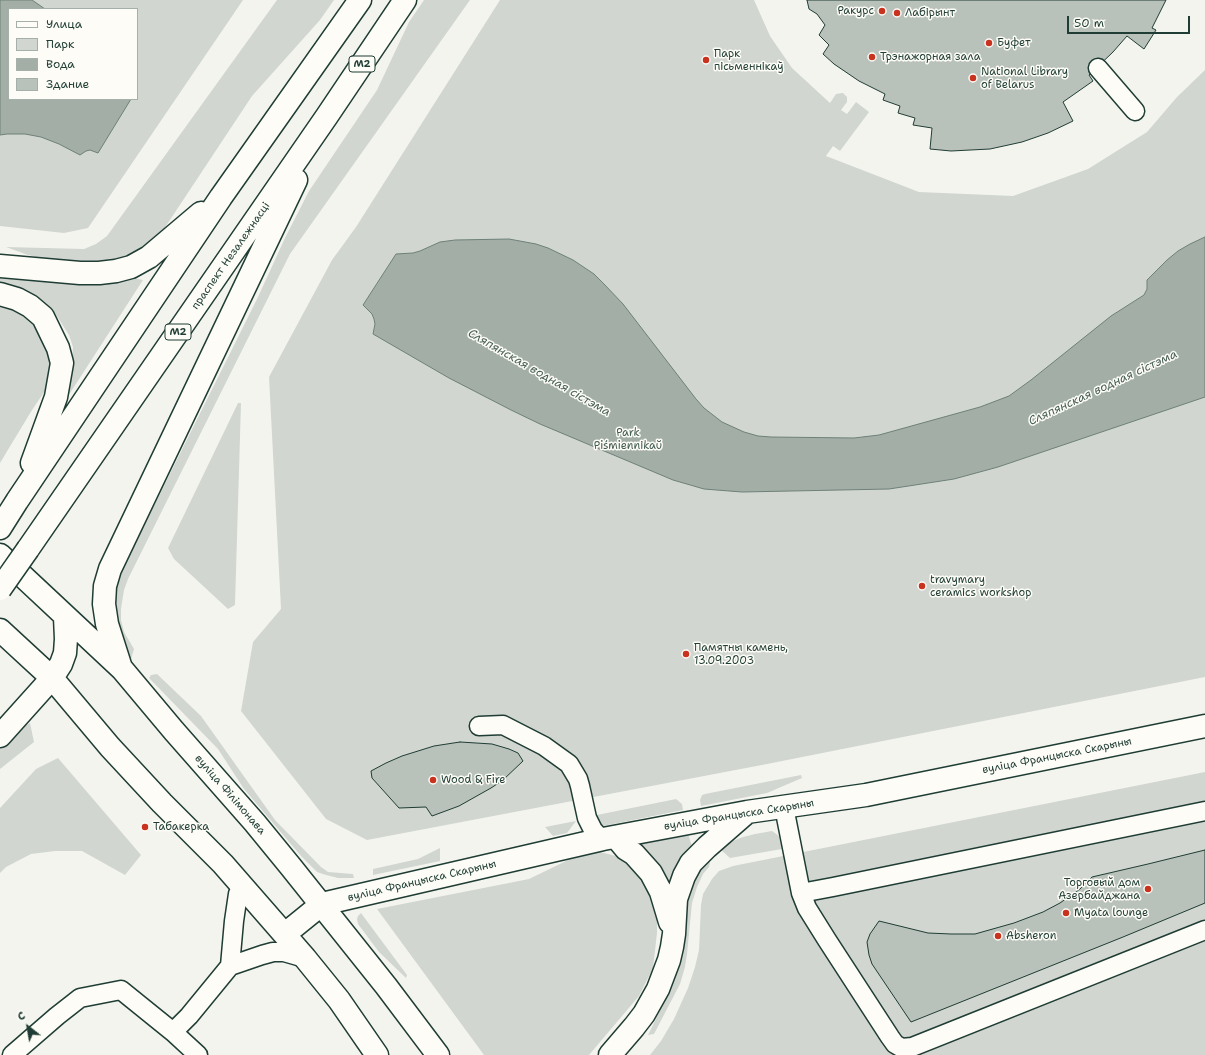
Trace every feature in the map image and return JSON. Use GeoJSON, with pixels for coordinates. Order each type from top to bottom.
{"type":"FeatureCollection","features":[{"type":"Feature","properties":{"kind":"main road"},"geometry":{"type":"LineString","coordinates":[[2,525],[221,197],[360,0]]}},
{"type":"Feature","properties":{"kind":"main road","name":"праспект Незалежнасці"},"geometry":{"type":"LineString","coordinates":[[0,589],[327,116],[405,0]]}},
{"type":"Feature","properties":{"kind":"main road"},"geometry":{"type":"LineString","coordinates":[[122,669],[107,624],[104,604],[105,586],[110,569],[327,116]]}},
{"type":"Feature","properties":{"kind":"main road"},"geometry":{"type":"LineString","coordinates":[[0,266],[80,273],[99,273],[132,267],[149,257],[221,197]]}},
{"type":"Feature","properties":{"kind":"main road"},"geometry":{"type":"LineString","coordinates":[[0,294],[17,299],[30,306],[43,317],[58,348],[62,363],[56,397],[17,501]]}},
{"type":"Feature","properties":{"kind":"main road","name":"вуліца Філімонава"},"geometry":{"type":"LineString","coordinates":[[0,555],[122,669],[322,904],[438,1055]]}},
{"type":"Feature","properties":{"kind":"main road"},"geometry":{"type":"LineString","coordinates":[[0,736],[52,678],[61,664],[65,653],[65,617]]}},
{"type":"Feature","properties":{"kind":"main road"},"geometry":{"type":"LineString","coordinates":[[0,630],[52,678],[110,747],[162,803],[223,864],[285,934],[339,1000],[377,1055]]}},
{"type":"Feature","properties":{"kind":"main road","name":"вуліца Францыска Скарыны"},"geometry":{"type":"LineString","coordinates":[[285,934],[322,904],[610,838],[747,812],[866,795],[1205,726]]}},
{"type":"Feature","properties":{"kind":"main road"},"geometry":{"type":"LineString","coordinates":[[610,1055],[634,1027],[651,1003],[658,989],[669,960],[674,934],[676,899],[684,876],[692,863],[707,847],[728,827],[747,812]]}},
{"type":"Feature","properties":{"kind":"main road"},"geometry":{"type":"LineString","coordinates":[[610,838],[634,854],[644,864],[657,882],[674,934]]}},
{"type":"Feature","properties":{"kind":"lane"},"geometry":{"type":"LineString","coordinates":[[1098,68],[1135,111]]}},
{"type":"Feature","properties":{"kind":"lane"},"geometry":{"type":"LineString","coordinates":[[479,726],[504,725],[544,746],[569,764],[578,778],[587,818],[593,830],[600,838],[610,838]]}},
{"type":"Feature","properties":{"kind":"lane"},"geometry":{"type":"LineString","coordinates":[[784,807],[799,876],[801,893],[807,908],[890,1037],[895,1044],[902,1048],[912,1047],[1205,930]]}},
{"type":"Feature","properties":{"kind":"lane"},"geometry":{"type":"LineString","coordinates":[[801,893],[833,888],[1205,811]]}},
{"type":"Feature","properties":{"kind":"lane"},"geometry":{"type":"LineString","coordinates":[[574,847],[587,818]]}},
{"type":"Feature","properties":{"kind":"lane"},"geometry":{"type":"LineString","coordinates":[[230,966],[234,920],[238,894],[242,886]]}},
{"type":"Feature","properties":{"kind":"lane"},"geometry":{"type":"LineString","coordinates":[[173,1032],[189,1016],[230,966],[273,952],[284,952],[305,958]]}},
{"type":"Feature","properties":{"kind":"lane"},"geometry":{"type":"LineString","coordinates":[[12,1055],[80,998],[121,990],[173,1032],[198,1055]]}},
{"type":"Feature","properties":{"kind":"green space"},"geometry":{"type":"Polygon","coordinates":[[[0,0],[243,0],[88,228],[64,233],[0,226],[0,0]]]}},
{"type":"Feature","properties":{"kind":"green space"},"geometry":{"type":"Polygon","coordinates":[[[277,0],[334,0],[320,20],[252,96],[160,235],[147,245],[125,258],[88,264],[48,260],[6,247],[84,249],[96,244],[107,236],[277,0]]]}},
{"type":"Feature","properties":{"kind":"green space"},"geometry":{"type":"Polygon","coordinates":[[[424,0],[470,0],[290,254],[128,579],[124,590],[121,620],[124,632],[134,649],[131,659],[116,639],[112,627],[116,584],[124,566],[309,191],[377,90],[409,22],[424,0]]]}},
{"type":"Feature","properties":{"kind":"green space","name":"Park Piśmiennikaŭ"},"geometry":{"type":"Polygon","coordinates":[[[500,0],[754,0],[770,36],[792,68],[830,103],[836,94],[843,93],[847,97],[847,102],[841,110],[847,114],[856,102],[869,112],[840,151],[833,146],[826,156],[919,192],[1013,196],[1088,169],[1147,132],[1177,97],[1205,70],[1205,677],[762,765],[367,840],[326,819],[241,711],[253,642],[281,609],[269,377],[332,260],[356,227],[500,0]]]}},
{"type":"Feature","properties":{"kind":"green space"},"geometry":{"type":"Polygon","coordinates":[[[0,272],[128,277],[143,280],[63,404],[72,362],[73,347],[69,335],[53,310],[29,292],[13,285],[0,284],[0,272]]]}},
{"type":"Feature","properties":{"kind":"green space"},"geometry":{"type":"Polygon","coordinates":[[[0,304],[20,309],[37,324],[44,334],[52,366],[49,385],[0,463],[0,304]]]}},
{"type":"Feature","properties":{"kind":"green space"},"geometry":{"type":"Polygon","coordinates":[[[238,403],[241,403],[235,605],[228,609],[174,559],[168,548],[238,403]]]}},
{"type":"Feature","properties":{"kind":"green space"},"geometry":{"type":"Polygon","coordinates":[[[157,674],[201,716],[275,820],[321,867],[328,872],[353,874],[354,878],[338,878],[317,872],[301,856],[244,789],[218,749],[149,678],[151,675],[157,674]]]}},
{"type":"Feature","properties":{"kind":"green space"},"geometry":{"type":"Polygon","coordinates":[[[30,723],[34,742],[0,769],[0,749],[23,727],[30,723]]]}},
{"type":"Feature","properties":{"kind":"green space"},"geometry":{"type":"Polygon","coordinates":[[[58,758],[141,855],[125,875],[82,851],[55,851],[31,854],[6,867],[0,873],[0,808],[36,769],[58,758]]]}},
{"type":"Feature","properties":{"kind":"green space"},"geometry":{"type":"Polygon","coordinates":[[[1205,772],[1205,1055],[650,1055],[661,1041],[674,1019],[688,988],[699,950],[701,905],[703,894],[719,871],[733,866],[1205,772]]]}},
{"type":"Feature","properties":{"kind":"green space"},"geometry":{"type":"Polygon","coordinates":[[[801,775],[802,778],[767,793],[701,806],[700,800],[702,795],[705,794],[801,775]]]}},
{"type":"Feature","properties":{"kind":"green space"},"geometry":{"type":"Polygon","coordinates":[[[676,799],[682,804],[683,810],[598,827],[592,816],[676,799]]]}},
{"type":"Feature","properties":{"kind":"green space"},"geometry":{"type":"Polygon","coordinates":[[[576,821],[567,833],[553,836],[545,827],[576,821]]]}},
{"type":"Feature","properties":{"kind":"green space"},"geometry":{"type":"Polygon","coordinates":[[[686,828],[692,846],[676,867],[669,885],[628,841],[686,828]]]}},
{"type":"Feature","properties":{"kind":"green space"},"geometry":{"type":"Polygon","coordinates":[[[772,831],[779,836],[782,849],[730,858],[720,849],[730,842],[743,837],[772,831]]]}},
{"type":"Feature","properties":{"kind":"green space"},"geometry":{"type":"Polygon","coordinates":[[[440,848],[440,861],[373,875],[373,869],[418,859],[440,848]]]}},
{"type":"Feature","properties":{"kind":"green space"},"geometry":{"type":"Polygon","coordinates":[[[596,851],[624,858],[642,871],[657,911],[657,933],[653,968],[639,996],[589,1055],[484,1055],[377,909],[529,879],[578,854],[596,851]]]}},
{"type":"Feature","properties":{"kind":"green space"},"geometry":{"type":"Polygon","coordinates":[[[707,860],[710,863],[709,867],[703,874],[692,903],[687,954],[680,984],[654,1034],[648,1035],[677,971],[687,898],[696,876],[702,865],[707,860]]]}},
{"type":"Feature","properties":{"kind":"green space"},"geometry":{"type":"Polygon","coordinates":[[[361,913],[407,975],[406,978],[379,952],[358,924],[357,919],[361,913]]]}},
{"type":"Feature","properties":{"kind":"water"},"geometry":{"type":"Polygon","coordinates":[[[0,0],[32,0],[44,8],[8,8],[8,100],[130,100],[98,153],[90,150],[80,155],[41,137],[25,134],[0,135],[0,0]]]}},
{"type":"Feature","properties":{"kind":"water","name":"Сляпянская водная сістэма"},"geometry":{"type":"Polygon","coordinates":[[[1205,237],[1205,397],[998,467],[954,479],[889,489],[742,492],[704,489],[673,480],[540,424],[449,378],[373,334],[375,324],[374,319],[372,314],[363,305],[396,254],[413,253],[440,242],[455,240],[509,239],[536,244],[573,260],[594,274],[623,304],[696,399],[704,408],[722,422],[744,432],[758,436],[854,438],[879,435],[980,407],[1009,396],[1111,316],[1144,295],[1147,289],[1147,280],[1167,260],[1178,251],[1205,237]]]}},
{"type":"Feature","properties":{"kind":"building","name":"National Library of Belarus"},"geometry":{"type":"Polygon","coordinates":[[[807,0],[1166,0],[1152,28],[1156,30],[1144,49],[1127,36],[1089,75],[1093,81],[1063,102],[1073,121],[1048,133],[1022,142],[990,149],[951,151],[930,149],[932,128],[913,125],[915,118],[898,113],[900,106],[883,100],[885,94],[859,81],[834,64],[823,54],[829,45],[819,35],[825,25],[817,14],[809,9],[807,0]]]}},
{"type":"Feature","properties":{"kind":"building"},"geometry":{"type":"Polygon","coordinates":[[[460,742],[492,744],[509,749],[518,753],[523,761],[503,780],[491,788],[459,806],[432,816],[426,807],[399,808],[372,778],[371,771],[402,756],[434,746],[460,742]]]}},
{"type":"Feature","properties":{"kind":"building","name":"Absheron"},"geometry":{"type":"Polygon","coordinates":[[[1205,850],[1205,903],[911,1022],[872,964],[869,955],[867,942],[870,934],[879,921],[928,933],[975,934],[1014,923],[1043,912],[1060,903],[1080,889],[1092,877],[1205,850]]]}},
{"type":"Feature","properties":{"kind":"place","name":"Ракурс"},"geometry":{"type":"Point","coordinates":[882,11]}},
{"type":"Feature","properties":{"kind":"place","name":"Лабірынт"},"geometry":{"type":"Point","coordinates":[897,13]}},
{"type":"Feature","properties":{"kind":"place","name":"Буфет"},"geometry":{"type":"Point","coordinates":[989,43]}},
{"type":"Feature","properties":{"kind":"place","name":"Трэнажорная зала"},"geometry":{"type":"Point","coordinates":[872,57]}},
{"type":"Feature","properties":{"kind":"place","name":"Парк пісьменнікаў"},"geometry":{"type":"Point","coordinates":[706,60]}},
{"type":"Feature","properties":{"kind":"place","name":"National Library of Belarus"},"geometry":{"type":"Point","coordinates":[973,78]}},
{"type":"Feature","properties":{"kind":"place","name":"travymary ceramics workshop"},"geometry":{"type":"Point","coordinates":[922,586]}},
{"type":"Feature","properties":{"kind":"place","name":"Памятны камень, 13.09.2003"},"geometry":{"type":"Point","coordinates":[686,654]}},
{"type":"Feature","properties":{"kind":"place","name":"Wood & Fire"},"geometry":{"type":"Point","coordinates":[433,780]}},
{"type":"Feature","properties":{"kind":"place","name":"Табакерка"},"geometry":{"type":"Point","coordinates":[145,827]}},
{"type":"Feature","properties":{"kind":"place","name":"Торговый дом Азербайджана"},"geometry":{"type":"Point","coordinates":[1148,889]}},
{"type":"Feature","properties":{"kind":"place","name":"Myata lounge"},"geometry":{"type":"Point","coordinates":[1066,913]}},
{"type":"Feature","properties":{"kind":"place","name":"Absheron"},"geometry":{"type":"Point","coordinates":[998,936]}}]}
